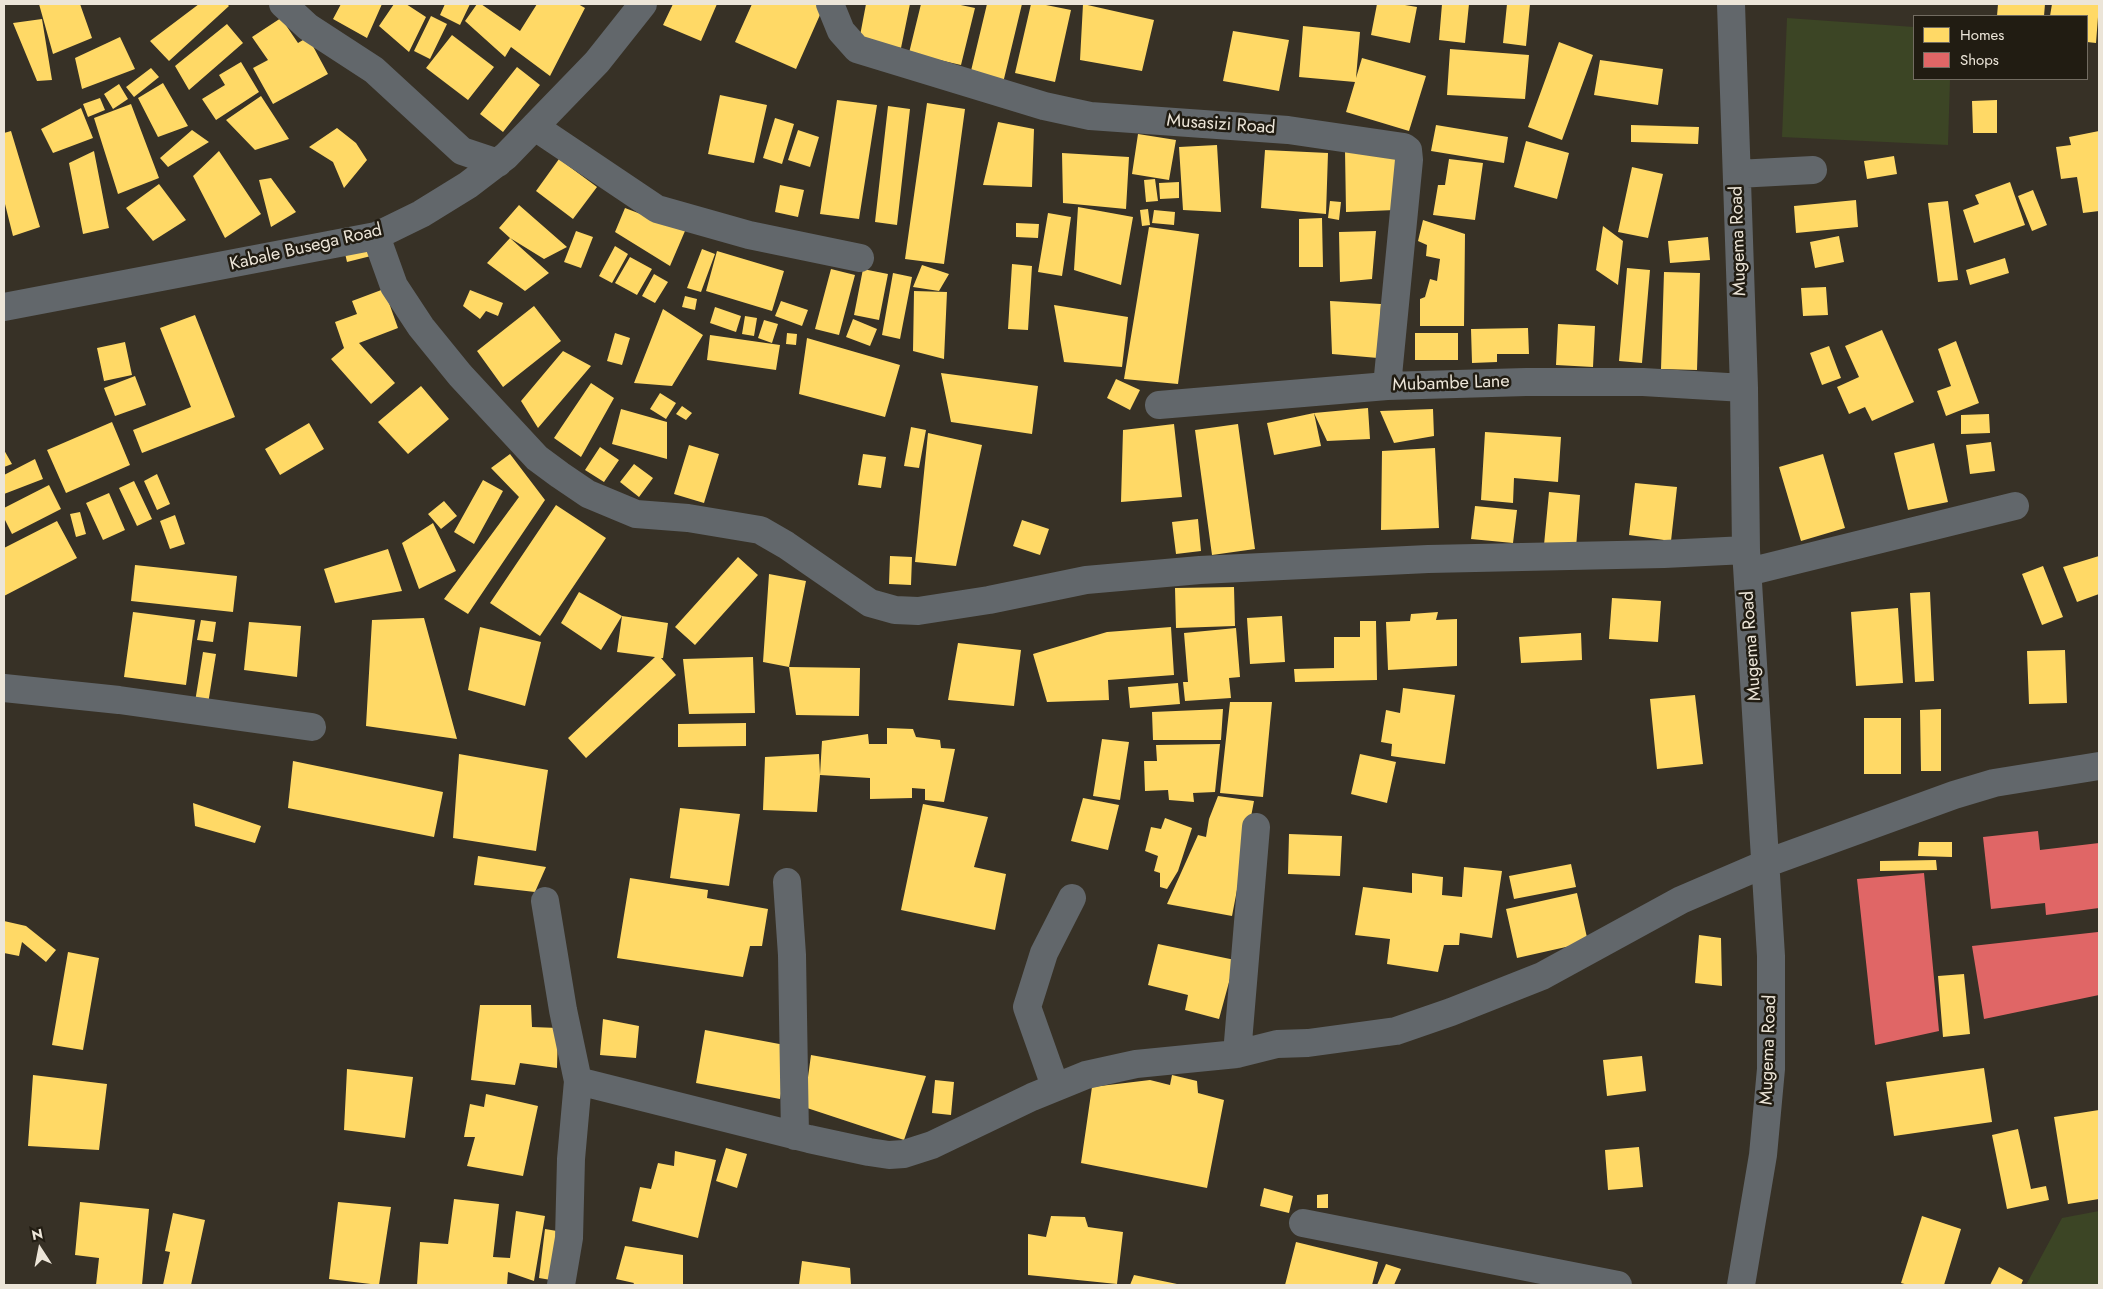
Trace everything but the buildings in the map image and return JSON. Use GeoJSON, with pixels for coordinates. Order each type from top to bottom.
{"type":"FeatureCollection","features":[{"type":"Feature","properties":{"kind":"street"},"geometry":{"type":"LineString","coordinates":[[283,4],[308,27],[374,70],[462,151],[498,162]]}},
{"type":"Feature","properties":{"kind":"street","name":"Kabale Busega Road"},"geometry":{"type":"LineString","coordinates":[[4,307],[376,236],[421,214],[468,185],[498,162],[535,127],[597,62],[643,4]]}},
{"type":"Feature","properties":{"kind":"street","name":"Musasizi Road"},"geometry":{"type":"LineString","coordinates":[[830,4],[841,32],[857,49],[1044,106],[1090,116],[1288,130],[1404,147],[1408,150],[1409,160],[1387,386]]}},
{"type":"Feature","properties":{"kind":"street","name":"Mugema Road"},"geometry":{"type":"LineString","coordinates":[[1731,4],[1744,388],[1747,561],[1767,864],[1771,956],[1770,1069],[1763,1155],[1741,1285]]}},
{"type":"Feature","properties":{"kind":"street"},"geometry":{"type":"LineString","coordinates":[[535,127],[656,208],[749,235],[860,258]]}},
{"type":"Feature","properties":{"kind":"street"},"geometry":{"type":"LineString","coordinates":[[1737,174],[1813,170]]}},
{"type":"Feature","properties":{"kind":"street"},"geometry":{"type":"LineString","coordinates":[[376,236],[394,286],[422,327],[460,375],[537,458],[560,475],[588,494],[636,514],[688,518],[760,530],[786,545],[870,603],[896,610],[918,611],[989,600],[1086,580],[1200,570],[1428,559],[1664,554],[1747,561],[2014,506]]}},
{"type":"Feature","properties":{"kind":"street","name":"Mubambe Lane"},"geometry":{"type":"LineString","coordinates":[[1159,405],[1387,386],[1526,382],[1633,382],[1744,388]]}},
{"type":"Feature","properties":{"kind":"street"},"geometry":{"type":"LineString","coordinates":[[4,688],[119,700],[312,727]]}},
{"type":"Feature","properties":{"kind":"street"},"geometry":{"type":"LineString","coordinates":[[578,1081],[795,1136],[869,1152],[890,1155],[904,1154],[932,1145],[1056,1086],[1086,1075],[1136,1064],[1237,1054],[1277,1044],[1308,1043],[1396,1031],[1451,1012],[1542,976],[1681,900],[1767,864],[1994,782],[2099,766]]}},
{"type":"Feature","properties":{"kind":"street"},"geometry":{"type":"LineString","coordinates":[[1237,1054],[1256,827]]}},
{"type":"Feature","properties":{"kind":"street"},"geometry":{"type":"LineString","coordinates":[[787,882],[792,955],[795,1136]]}},
{"type":"Feature","properties":{"kind":"street"},"geometry":{"type":"LineString","coordinates":[[1056,1086],[1027,1007],[1044,953],[1072,898]]}},
{"type":"Feature","properties":{"kind":"street"},"geometry":{"type":"LineString","coordinates":[[545,901],[563,1010],[578,1081],[571,1159],[569,1238],[561,1285]]}},
{"type":"Feature","properties":{"kind":"street"},"geometry":{"type":"LineString","coordinates":[[1303,1223],[1618,1285]]}},
{"type":"Feature","properties":{"kind":"green space"},"geometry":{"type":"Polygon","coordinates":[[[1787,18],[1913,27],[1913,80],[1950,80],[1948,145],[1782,137],[1787,18]]]}},
{"type":"Feature","properties":{"kind":"green space"},"geometry":{"type":"Polygon","coordinates":[[[2099,1211],[2099,1285],[2026,1285],[2062,1218],[2099,1211]]]}}]}
